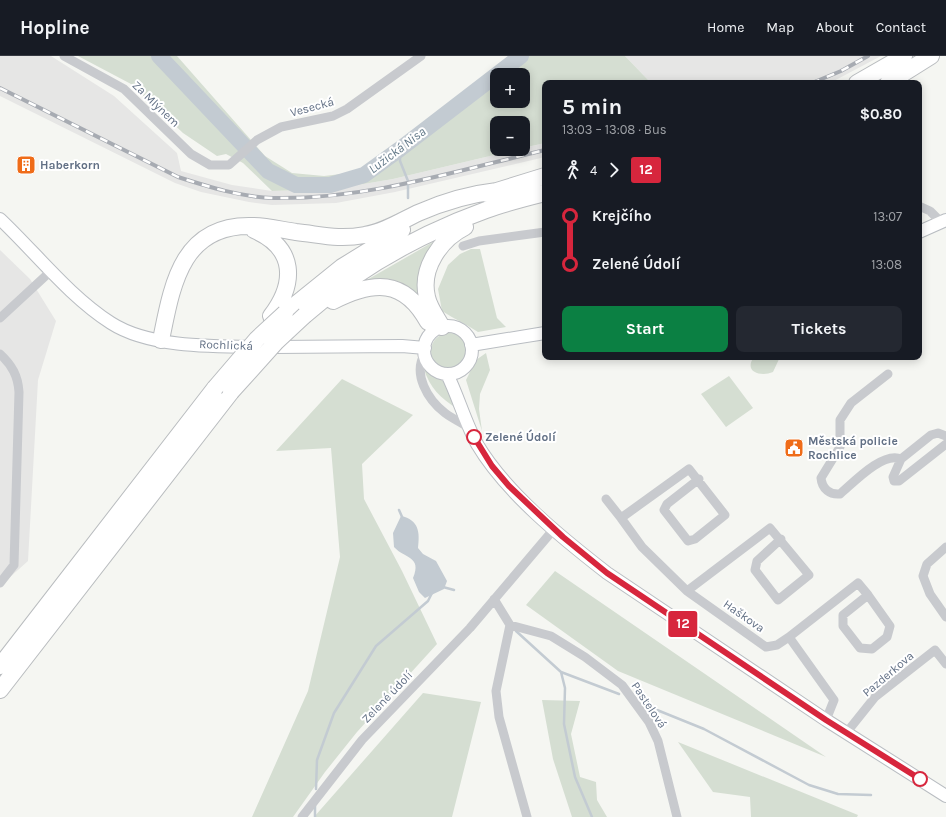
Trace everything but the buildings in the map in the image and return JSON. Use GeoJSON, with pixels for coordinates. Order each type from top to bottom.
{"type":"FeatureCollection","features":[{"type":"Feature","properties":{"kind":"highway"},"geometry":{"type":"LineString","coordinates":[[862,80],[904,56]]}},
{"type":"Feature","properties":{"kind":"highway"},"geometry":{"type":"LineString","coordinates":[[893,80],[931,56]]}},
{"type":"Feature","properties":{"kind":"highway"},"geometry":{"type":"LineString","coordinates":[[0,666],[215,388],[284,306],[387,238],[450,208],[496,191],[542,177]]}},
{"type":"Feature","properties":{"kind":"highway"},"geometry":{"type":"LineString","coordinates":[[162,340],[172,289],[184,260],[192,248],[217,232],[229,228],[245,226],[346,238],[369,234],[420,212],[476,193],[496,191]]}},
{"type":"Feature","properties":{"kind":"highway"},"geometry":{"type":"LineString","coordinates":[[0,690],[231,392],[276,342],[305,315],[321,301],[370,266],[422,237],[487,210],[542,194]]}},
{"type":"Feature","properties":{"kind":"highway"},"geometry":{"type":"LineString","coordinates":[[438,329],[427,298],[426,285],[428,269],[442,243],[456,231],[474,222],[542,197]]}},
{"type":"Feature","properties":{"kind":"highway"},"geometry":{"type":"LineString","coordinates":[[245,226],[270,238],[281,249],[287,261],[289,274],[284,306]]}},
{"type":"Feature","properties":{"kind":"highway"},"geometry":{"type":"LineString","coordinates":[[305,315],[353,291],[371,286],[402,292],[413,300],[438,329]]}},
{"type":"Feature","properties":{"kind":"street","name":"Za Mlýnem"},"geometry":{"type":"LineString","coordinates":[[64,56],[124,89],[180,144],[202,162],[219,166],[232,163]]}},
{"type":"Feature","properties":{"kind":"street"},"geometry":{"type":"LineString","coordinates":[[404,56],[412,62]]}},
{"type":"Feature","properties":{"kind":"street","name":"Vesecká"},"geometry":{"type":"LineString","coordinates":[[232,163],[257,140],[280,127],[333,116],[347,109],[421,56]]}},
{"type":"Feature","properties":{"kind":"street"},"geometry":{"type":"LineString","coordinates":[[922,207],[944,221]]}},
{"type":"Feature","properties":{"kind":"street","name":"Rochlická"},"geometry":{"type":"LineString","coordinates":[[0,219],[79,297],[111,323],[142,337],[206,346],[402,346],[425,351]]}},
{"type":"Feature","properties":{"kind":"street"},"geometry":{"type":"LineString","coordinates":[[922,231],[944,221]]}},
{"type":"Feature","properties":{"kind":"street"},"geometry":{"type":"LineString","coordinates":[[463,246],[479,241],[542,232]]}},
{"type":"Feature","properties":{"kind":"street"},"geometry":{"type":"LineString","coordinates":[[0,318],[52,270]]}},
{"type":"Feature","properties":{"kind":"street"},"geometry":{"type":"LineString","coordinates":[[425,351],[432,367],[438,372],[447,374],[460,372],[471,358],[472,345],[463,331],[450,326],[438,329],[426,341],[425,351],[420,360],[420,374],[425,388],[433,402],[461,423],[492,466],[509,486],[554,529],[607,573],[826,720],[946,796]]}},
{"type":"Feature","properties":{"kind":"street"},"geometry":{"type":"LineString","coordinates":[[472,345],[542,333]]}},
{"type":"Feature","properties":{"kind":"street"},"geometry":{"type":"LineString","coordinates":[[0,354],[9,362],[15,373],[19,392],[14,565],[0,583]]}},
{"type":"Feature","properties":{"kind":"street"},"geometry":{"type":"LineString","coordinates":[[460,372],[474,425],[480,441],[509,486]]}},
{"type":"Feature","properties":{"kind":"street"},"geometry":{"type":"LineString","coordinates":[[447,374],[461,423]]}},
{"type":"Feature","properties":{"kind":"street"},"geometry":{"type":"LineString","coordinates":[[888,374],[851,403],[840,420],[840,447],[821,478],[822,483],[829,492],[840,494],[882,461],[896,457],[901,459]]}},
{"type":"Feature","properties":{"kind":"street"},"geometry":{"type":"LineString","coordinates":[[946,436],[938,434],[931,435],[901,459],[893,477],[894,481],[897,482],[946,444]]}},
{"type":"Feature","properties":{"kind":"street"},"geometry":{"type":"LineString","coordinates":[[621,518],[689,469],[699,479],[726,515],[695,540],[688,540],[664,510],[667,504],[699,479]]}},
{"type":"Feature","properties":{"kind":"street","name":"Haškova"},"geometry":{"type":"LineString","coordinates":[[606,499],[642,547],[688,591],[766,647],[777,645],[789,637],[858,583],[868,595],[890,626],[887,637],[872,649],[860,648],[843,626],[843,615],[868,595]]}},
{"type":"Feature","properties":{"kind":"street"},"geometry":{"type":"LineString","coordinates":[[688,591],[770,528],[781,539],[809,575],[778,600],[755,570],[757,561],[781,539]]}},
{"type":"Feature","properties":{"kind":"street","name":"Zelené údolí"},"geometry":{"type":"LineString","coordinates":[[302,817],[362,740],[470,628],[554,529]]}},
{"type":"Feature","properties":{"kind":"street"},"geometry":{"type":"LineString","coordinates":[[946,547],[927,564],[923,576],[930,594],[946,617]]}},
{"type":"Feature","properties":{"kind":"street"},"geometry":{"type":"LineString","coordinates":[[494,598],[510,624],[496,691],[499,717],[527,817]]}},
{"type":"Feature","properties":{"kind":"street","name":"Pastelová"},"geometry":{"type":"LineString","coordinates":[[510,624],[551,636],[585,657],[622,685],[649,722],[658,741],[677,817]]}},
{"type":"Feature","properties":{"kind":"street"},"geometry":{"type":"LineString","coordinates":[[789,637],[834,700],[826,720]]}},
{"type":"Feature","properties":{"kind":"street","name":"Pazderkova"},"geometry":{"type":"LineString","coordinates":[[846,732],[876,697],[935,650],[946,664]]}},
{"type":"Feature","properties":{"kind":"shaded area"},"geometry":{"type":"Polygon","coordinates":[[[0,56],[51,56],[114,96],[177,153],[181,171],[232,185],[272,191],[334,189],[393,179],[490,156],[530,156],[530,147],[542,144],[542,158],[395,192],[336,203],[272,205],[201,192],[175,183],[0,96],[0,56]]]}},
{"type":"Feature","properties":{"kind":"shaded area"},"geometry":{"type":"Polygon","coordinates":[[[78,56],[177,56],[265,156],[292,173],[324,176],[358,172],[490,72],[490,108],[530,108],[530,68],[495,68],[511,56],[625,56],[648,80],[542,80],[542,144],[530,146],[530,116],[490,116],[490,156],[393,179],[334,189],[272,191],[243,163],[226,154],[217,156],[183,133],[131,84],[78,56]]]}},
{"type":"Feature","properties":{"kind":"shaded area"},"geometry":{"type":"Polygon","coordinates":[[[625,56],[881,56],[836,80],[648,80],[625,56]]]}},
{"type":"Feature","properties":{"kind":"shaded area"},"geometry":{"type":"Polygon","coordinates":[[[433,242],[420,267],[418,280],[419,295],[407,289],[365,281],[433,242]]]}},
{"type":"Feature","properties":{"kind":"shaded area"},"geometry":{"type":"Polygon","coordinates":[[[471,249],[480,249],[497,318],[506,327],[478,332],[442,311],[438,289],[448,265],[460,254],[471,249]]]}},
{"type":"Feature","properties":{"kind":"shaded area"},"geometry":{"type":"Polygon","coordinates":[[[0,250],[30,279],[56,321],[38,380],[28,561],[0,586],[0,250]]]}},
{"type":"Feature","properties":{"kind":"shaded area"},"geometry":{"type":"Polygon","coordinates":[[[449,333],[459,336],[464,341],[467,351],[464,361],[459,366],[449,369],[439,366],[434,361],[431,351],[434,341],[439,336],[449,333]]]}},
{"type":"Feature","properties":{"kind":"shaded area"},"geometry":{"type":"Polygon","coordinates":[[[486,353],[490,370],[480,394],[479,409],[482,431],[466,380],[476,360],[486,353]]]}},
{"type":"Feature","properties":{"kind":"shaded area"},"geometry":{"type":"Polygon","coordinates":[[[752,360],[779,360],[773,372],[763,374],[752,370],[752,360]]]}},
{"type":"Feature","properties":{"kind":"shaded area"},"geometry":{"type":"Polygon","coordinates":[[[424,369],[440,379],[446,385],[451,392],[458,409],[436,392],[429,382],[424,369]]]}},
{"type":"Feature","properties":{"kind":"shaded area"},"geometry":{"type":"Polygon","coordinates":[[[729,376],[753,408],[726,427],[701,394],[729,376]]]}},
{"type":"Feature","properties":{"kind":"shaded area"},"geometry":{"type":"Polygon","coordinates":[[[342,379],[413,415],[362,464],[364,499],[402,571],[437,644],[357,732],[325,772],[293,817],[252,817],[308,691],[340,557],[331,448],[276,451],[342,379]]]}},
{"type":"Feature","properties":{"kind":"shaded area"},"geometry":{"type":"Polygon","coordinates":[[[401,516],[412,520],[415,524],[419,537],[418,548],[423,554],[436,561],[447,581],[444,589],[425,598],[419,592],[413,578],[415,571],[414,562],[394,547],[393,533],[401,516]]]}},
{"type":"Feature","properties":{"kind":"shaded area"},"geometry":{"type":"Polygon","coordinates":[[[555,571],[826,757],[618,671],[526,605],[555,571]]]}},
{"type":"Feature","properties":{"kind":"shaded area"},"geometry":{"type":"Polygon","coordinates":[[[423,693],[481,702],[452,817],[314,817],[423,693]]]}},
{"type":"Feature","properties":{"kind":"shaded area"},"geometry":{"type":"Polygon","coordinates":[[[542,700],[580,701],[571,734],[580,777],[596,782],[597,800],[607,817],[572,817],[553,759],[542,700]]]}},
{"type":"Feature","properties":{"kind":"shaded area"},"geometry":{"type":"Polygon","coordinates":[[[678,742],[858,815],[857,817],[751,817],[750,797],[713,792],[678,742]]]}},
{"type":"Feature","properties":{"kind":"waterway","name":"Lužická Nisa"},"geometry":{"type":"LineString","coordinates":[[159,56],[268,171],[296,185],[330,185],[364,175],[521,56]]}},
{"type":"Feature","properties":{"kind":"waterway"},"geometry":{"type":"LineString","coordinates":[[400,149],[400,161],[408,181]]}},
{"type":"Feature","properties":{"kind":"waterway"},"geometry":{"type":"LineString","coordinates":[[408,184],[408,198]]}},
{"type":"Feature","properties":{"kind":"waterway"},"geometry":{"type":"LineString","coordinates":[[399,510],[403,519]]}},
{"type":"Feature","properties":{"kind":"waterway"},"geometry":{"type":"LineString","coordinates":[[443,587],[454,590]]}},
{"type":"Feature","properties":{"kind":"waterway"},"geometry":{"type":"LineString","coordinates":[[316,789],[317,760],[334,713],[376,646],[428,601],[432,593]]}},
{"type":"Feature","properties":{"kind":"waterway"},"geometry":{"type":"LineString","coordinates":[[516,631],[561,672],[565,688],[564,724],[575,777],[592,817]]}},
{"type":"Feature","properties":{"kind":"waterway"},"geometry":{"type":"LineString","coordinates":[[561,672],[619,694]]}},
{"type":"Feature","properties":{"kind":"waterway"},"geometry":{"type":"LineString","coordinates":[[657,710],[704,729],[809,785],[838,794],[871,795]]}},
{"type":"Feature","properties":{"kind":"waterway"},"geometry":{"type":"LineString","coordinates":[[315,806],[315,817]]}},
{"type":"Feature","properties":{"kind":"railway"},"geometry":{"type":"LineString","coordinates":[[819,80],[841,71],[868,56]]}},
{"type":"Feature","properties":{"kind":"railway"},"geometry":{"type":"LineString","coordinates":[[0,88],[178,177],[225,191],[249,196],[273,198],[307,197],[376,189],[410,183],[542,151]]}},
{"type":"Feature","properties":{"kind":"bus line","name":"12"},"geometry":{"type":"LineString","coordinates":[[474,437],[476,443],[492,466],[509,486],[563,537],[607,573],[826,720],[920,779]]}},
{"type":"Feature","properties":{"kind":"place","name":"Haberkorn"},"geometry":{"type":"Point","coordinates":[26,165]}},
{"type":"Feature","properties":{"kind":"place","name":"Zelené Údolí"},"geometry":{"type":"Point","coordinates":[474,437]}},
{"type":"Feature","properties":{"kind":"place","name":"Městská policie Rochlice"},"geometry":{"type":"Point","coordinates":[794,448]}}]}
